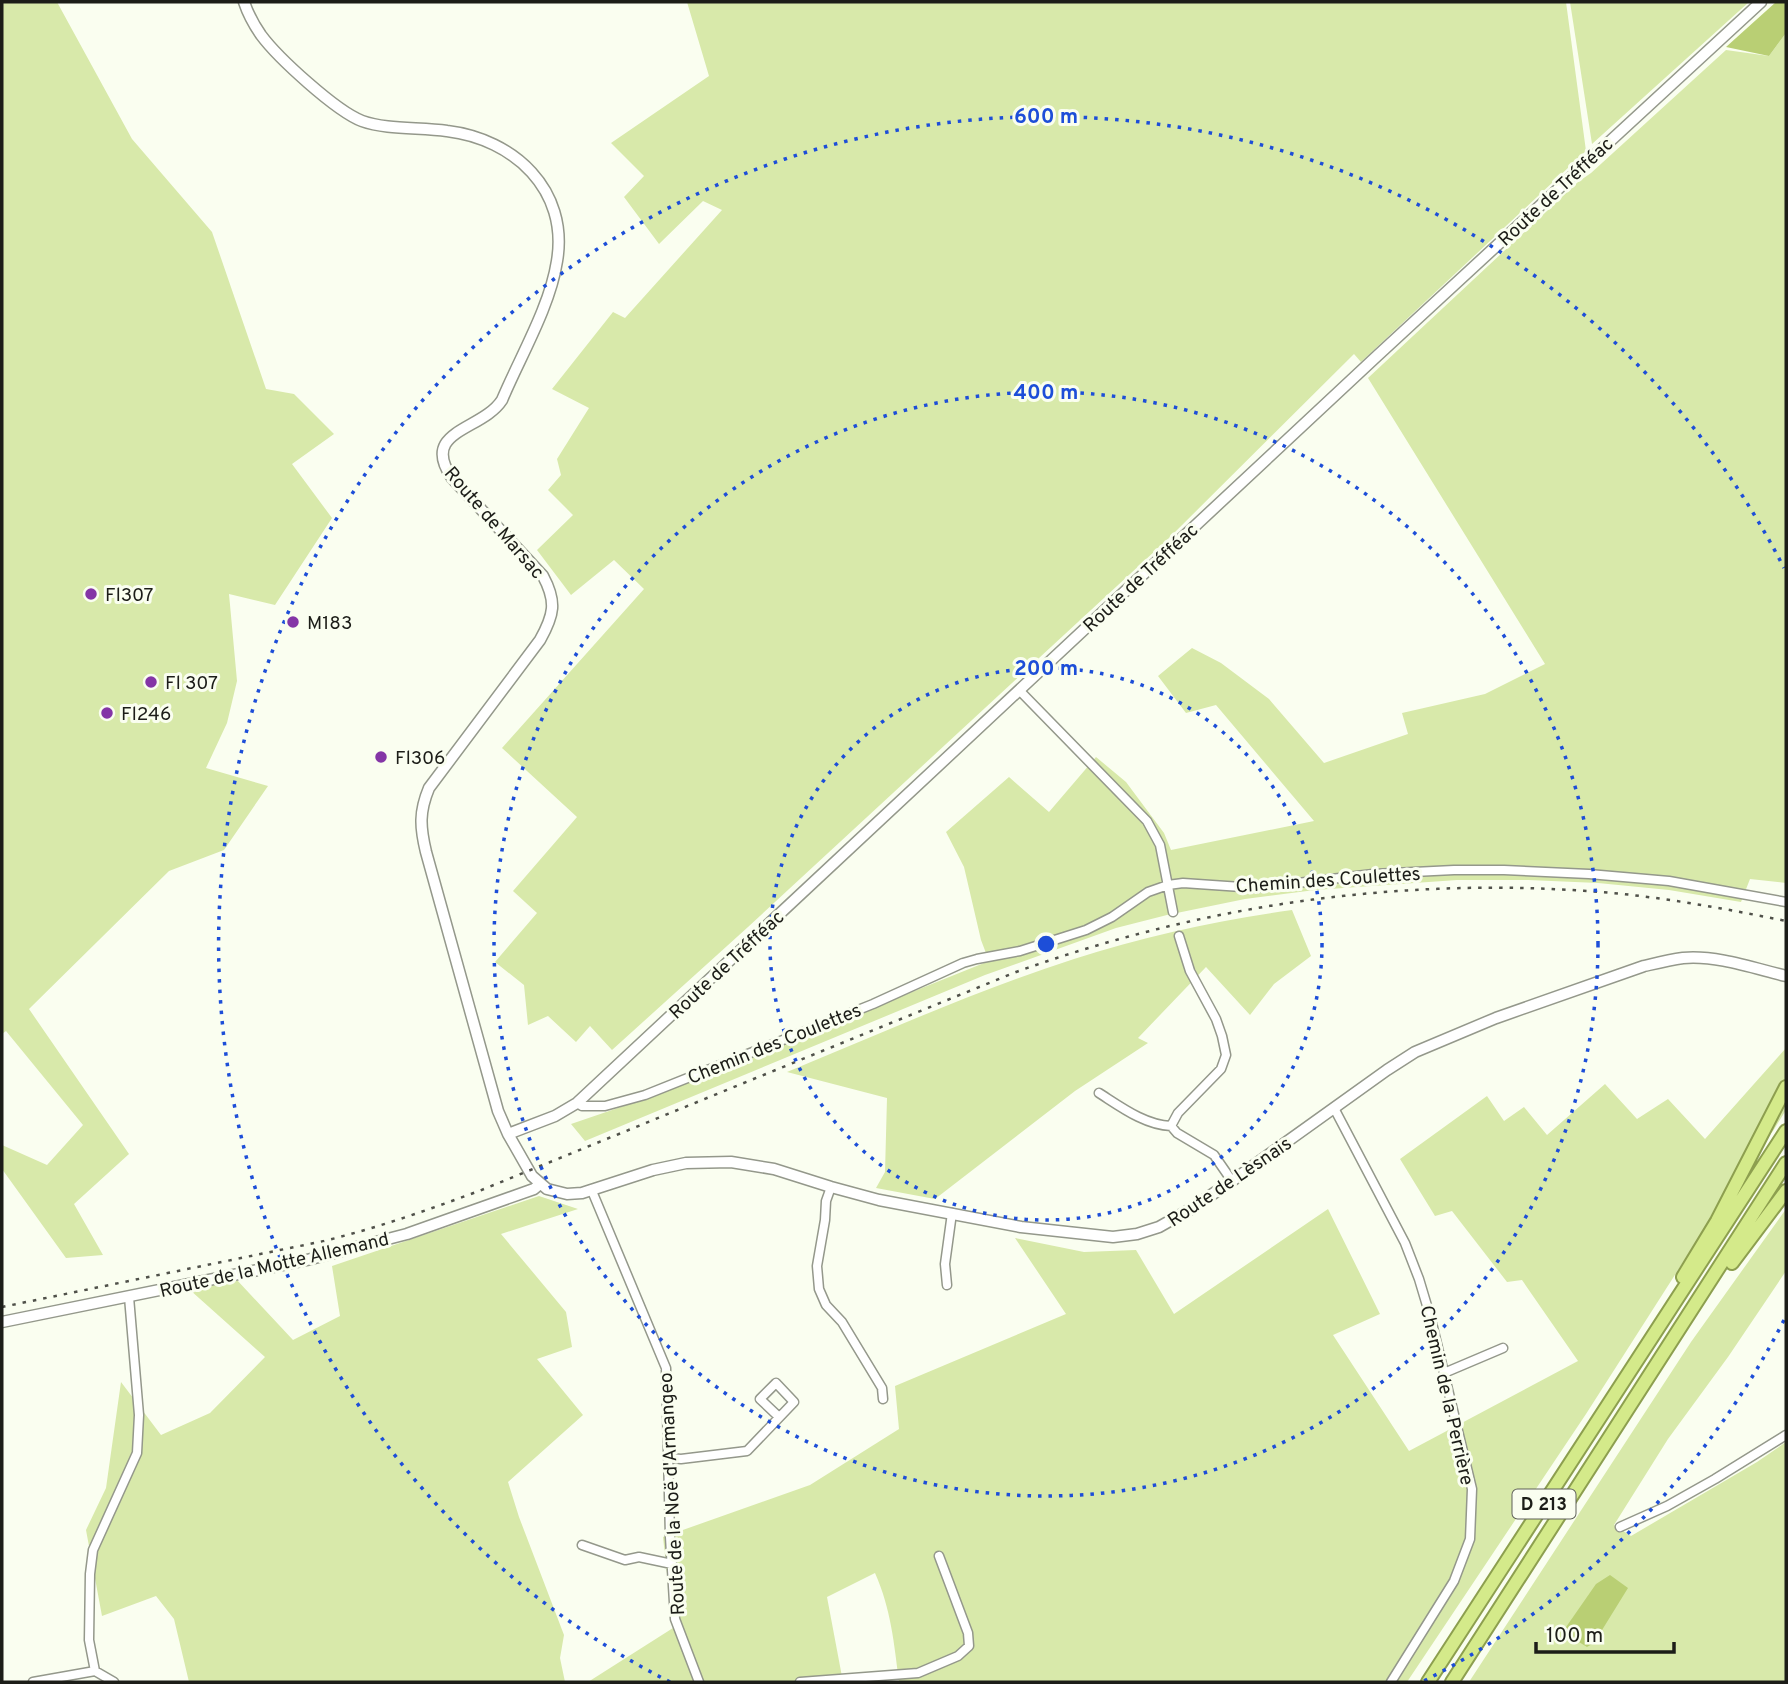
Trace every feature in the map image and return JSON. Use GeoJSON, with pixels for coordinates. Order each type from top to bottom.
{"type":"FeatureCollection","features":[{"type":"Feature","properties":{"kind":"highway"},"geometry":{"type":"LineString","coordinates":[[1661,1327],[1667,1304],[1717,1220],[1786,1087]]}},
{"type":"Feature","properties":{"kind":"highway","name":"D 213"},"geometry":{"type":"LineString","coordinates":[[1428,1682],[1786,1131]]}},
{"type":"Feature","properties":{"kind":"highway","name":"D 213"},"geometry":{"type":"LineString","coordinates":[[1452,1682],[1786,1163]]}},
{"type":"Feature","properties":{"kind":"highway"},"geometry":{"type":"LineString","coordinates":[[1713,1280],[1729,1266],[1786,1191]]}},
{"type":"Feature","properties":{"kind":"street","name":"Route de Marsac"},"geometry":{"type":"LineString","coordinates":[[244,2],[253,22],[273,49],[348,114],[374,124],[468,134],[498,147],[522,163],[542,184],[558,225],[557,261],[552,280],[541,312],[502,400],[488,415],[453,435],[444,444],[441,455],[452,478],[543,576],[550,589],[552,614],[540,640],[429,788],[420,814],[422,838],[498,1111],[508,1134]]}},
{"type":"Feature","properties":{"kind":"street","name":"Route de Tréfféac"},"geometry":{"type":"LineString","coordinates":[[508,1134],[555,1116],[577,1103],[1760,2]]}},
{"type":"Feature","properties":{"kind":"street"},"geometry":{"type":"LineString","coordinates":[[1019,690],[1147,821],[1160,845],[1173,912]]}},
{"type":"Feature","properties":{"kind":"street","name":"Chemin des Coulettes"},"geometry":{"type":"LineString","coordinates":[[577,1103],[582,1106],[605,1106],[645,1095],[860,1009],[963,963],[1020,951],[1086,930],[1112,917],[1147,892],[1168,884],[1193,883],[1256,888],[1373,874],[1504,870],[1669,881],[1786,902]]}},
{"type":"Feature","properties":{"kind":"street"},"geometry":{"type":"LineString","coordinates":[[1171,1126],[1178,1113],[1221,1069],[1226,1055],[1216,1019],[1190,971],[1179,936]]}},
{"type":"Feature","properties":{"kind":"street","name":"Route de Lèsnais"},"geometry":{"type":"LineString","coordinates":[[540,1184],[561,1194],[573,1194],[592,1191],[653,1170],[685,1163],[731,1162],[774,1169],[879,1200],[1021,1227],[1113,1237],[1137,1234],[1159,1227],[1189,1210],[1387,1070],[1426,1048],[1496,1018],[1644,966],[1685,958],[1712,959],[1784,975]]}},
{"type":"Feature","properties":{"kind":"street"},"geometry":{"type":"LineString","coordinates":[[1099,1093],[1127,1111],[1158,1125],[1171,1126],[1177,1133],[1214,1155],[1232,1181]]}},
{"type":"Feature","properties":{"kind":"street","name":"Chemin de la Perrière"},"geometry":{"type":"LineString","coordinates":[[1334,1108],[1405,1243],[1427,1306],[1472,1489],[1470,1539],[1454,1581],[1391,1682]]}},
{"type":"Feature","properties":{"kind":"street"},"geometry":{"type":"LineString","coordinates":[[508,1134],[532,1176],[540,1184]]}},
{"type":"Feature","properties":{"kind":"street","name":"Route de la Motte Allemand"},"geometry":{"type":"LineString","coordinates":[[2,1322],[307,1259],[407,1234],[534,1189],[540,1184]]}},
{"type":"Feature","properties":{"kind":"street"},"geometry":{"type":"LineString","coordinates":[[831,1187],[826,1201],[817,1266],[819,1289],[826,1305],[842,1322],[882,1388],[883,1399]]}},
{"type":"Feature","properties":{"kind":"street","name":"Route de la Noë d'Armangeo"},"geometry":{"type":"LineString","coordinates":[[592,1191],[666,1368],[676,1619],[699,1682]]}},
{"type":"Feature","properties":{"kind":"street"},"geometry":{"type":"LineString","coordinates":[[947,1285],[945,1264],[952,1213]]}},
{"type":"Feature","properties":{"kind":"street"},"geometry":{"type":"LineString","coordinates":[[95,1671],[89,1640],[93,1550],[137,1453],[139,1415],[129,1297]]}},
{"type":"Feature","properties":{"kind":"street"},"geometry":{"type":"LineString","coordinates":[[1444,1373],[1503,1348]]}},
{"type":"Feature","properties":{"kind":"street"},"geometry":{"type":"LineString","coordinates":[[669,1458],[747,1451],[779,1417]]}},
{"type":"Feature","properties":{"kind":"street"},"geometry":{"type":"LineString","coordinates":[[1620,1527],[1667,1506],[1786,1435]]}},
{"type":"Feature","properties":{"kind":"street"},"geometry":{"type":"LineString","coordinates":[[582,1545],[625,1560],[639,1557],[672,1564]]}},
{"type":"Feature","properties":{"kind":"street"},"geometry":{"type":"LineString","coordinates":[[800,1682],[918,1673],[958,1656],[969,1646],[968,1633],[939,1556]]}},
{"type":"Feature","properties":{"kind":"street"},"geometry":{"type":"LineString","coordinates":[[33,1682],[95,1671],[114,1682]]}},
{"type":"Feature","properties":{"kind":"shaded area"},"geometry":{"type":"Polygon","coordinates":[[[2,2],[57,2],[132,139],[212,232],[266,389],[294,394],[334,434],[292,464],[332,518],[275,605],[229,594],[237,681],[227,723],[206,768],[268,786],[224,850],[169,871],[29,1009],[129,1154],[74,1204],[103,1255],[66,1258],[2,1169],[2,1145],[47,1165],[83,1125],[6,1031],[2,1034],[2,2]]]}},
{"type":"Feature","properties":{"kind":"shaded area"},"geometry":{"type":"Polygon","coordinates":[[[687,2],[1566,2],[1586,151],[1361,362],[1354,354],[1169,538],[612,1050],[590,1026],[576,1042],[548,1016],[528,1025],[524,985],[495,962],[537,913],[513,891],[577,817],[502,748],[644,589],[614,560],[571,595],[537,550],[573,515],[548,490],[561,475],[557,459],[589,408],[552,389],[613,312],[625,318],[722,210],[703,201],[659,244],[624,197],[644,176],[611,143],[709,76],[687,2]]]}},
{"type":"Feature","properties":{"kind":"shaded area"},"geometry":{"type":"Polygon","coordinates":[[[1570,2],[1749,2],[1592,144],[1570,2]]]}},
{"type":"Feature","properties":{"kind":"shaded area"},"geometry":{"type":"Polygon","coordinates":[[[1776,2],[1786,2],[1786,33],[1769,56],[1726,47],[1776,2]]]}},
{"type":"Feature","properties":{"kind":"shaded area"},"geometry":{"type":"Polygon","coordinates":[[[1786,33],[1786,883],[1750,879],[1741,902],[1669,890],[1598,883],[1457,880],[1315,890],[1245,899],[1167,915],[1116,928],[985,975],[585,1141],[571,1124],[656,1095],[989,961],[981,940],[964,867],[946,832],[1009,777],[1049,812],[1096,757],[1126,782],[1164,833],[1171,850],[1314,821],[1216,705],[1186,713],[1158,676],[1192,648],[1221,663],[1269,699],[1324,763],[1408,734],[1402,713],[1485,694],[1545,664],[1368,378],[1578,182],[1726,50],[1769,56],[1786,33]]]}},
{"type":"Feature","properties":{"kind":"shaded area"},"geometry":{"type":"Polygon","coordinates":[[[1292,910],[1311,956],[1274,984],[1250,1015],[1206,967],[1138,1038],[1148,1043],[1075,1091],[935,1199],[876,1188],[885,1172],[887,1098],[787,1072],[966,998],[1074,959],[1182,930],[1292,910]]]}},
{"type":"Feature","properties":{"kind":"shaded area"},"geometry":{"type":"Polygon","coordinates":[[[1786,1048],[1786,1110],[1773,1131],[1733,1176],[1703,1231],[1586,1414],[1407,1682],[899,1682],[888,1613],[875,1573],[827,1597],[843,1682],[588,1682],[673,1628],[663,1537],[810,1485],[899,1429],[895,1386],[1066,1314],[1015,1238],[1084,1252],[1136,1250],[1174,1314],[1328,1209],[1380,1314],[1333,1335],[1409,1451],[1578,1361],[1522,1280],[1507,1282],[1452,1211],[1435,1216],[1400,1159],[1487,1096],[1504,1121],[1524,1107],[1547,1135],[1605,1084],[1637,1119],[1668,1099],[1705,1139],[1786,1048]]]}},
{"type":"Feature","properties":{"kind":"shaded area"},"geometry":{"type":"Polygon","coordinates":[[[539,1196],[578,1209],[501,1234],[566,1312],[572,1347],[537,1359],[583,1415],[508,1482],[564,1635],[560,1658],[565,1682],[189,1682],[174,1619],[156,1596],[102,1616],[86,1530],[106,1488],[121,1382],[161,1435],[210,1413],[265,1357],[190,1290],[236,1279],[293,1340],[340,1316],[332,1266],[539,1196]]]}},
{"type":"Feature","properties":{"kind":"shaded area"},"geometry":{"type":"Polygon","coordinates":[[[1786,1209],[1786,1271],[1668,1439],[1614,1525],[1631,1536],[1786,1442],[1786,1682],[1469,1682],[1691,1342],[1786,1209]]]}},
{"type":"Feature","properties":{"kind":"shaded area"},"geometry":{"type":"Polygon","coordinates":[[[1610,1575],[1628,1588],[1594,1643],[1587,1647],[1564,1630],[1596,1584],[1610,1575]]]}},
{"type":"Feature","properties":{"kind":"railway"},"geometry":{"type":"LineString","coordinates":[[2,1307],[324,1241],[402,1218],[479,1191],[1016,972],[1164,927],[1315,899],[1392,891],[1469,888],[1623,894],[1786,921]]}},
{"type":"Feature","properties":{"kind":"place","name":"Fl307"},"geometry":{"type":"Point","coordinates":[91,594]}},
{"type":"Feature","properties":{"kind":"place","name":"M183"},"geometry":{"type":"Point","coordinates":[293,622]}},
{"type":"Feature","properties":{"kind":"place","name":"Fl 307"},"geometry":{"type":"Point","coordinates":[151,682]}},
{"type":"Feature","properties":{"kind":"place","name":"Fl246"},"geometry":{"type":"Point","coordinates":[107,713]}},
{"type":"Feature","properties":{"kind":"place","name":"Fl306"},"geometry":{"type":"Point","coordinates":[381,757]}}]}
